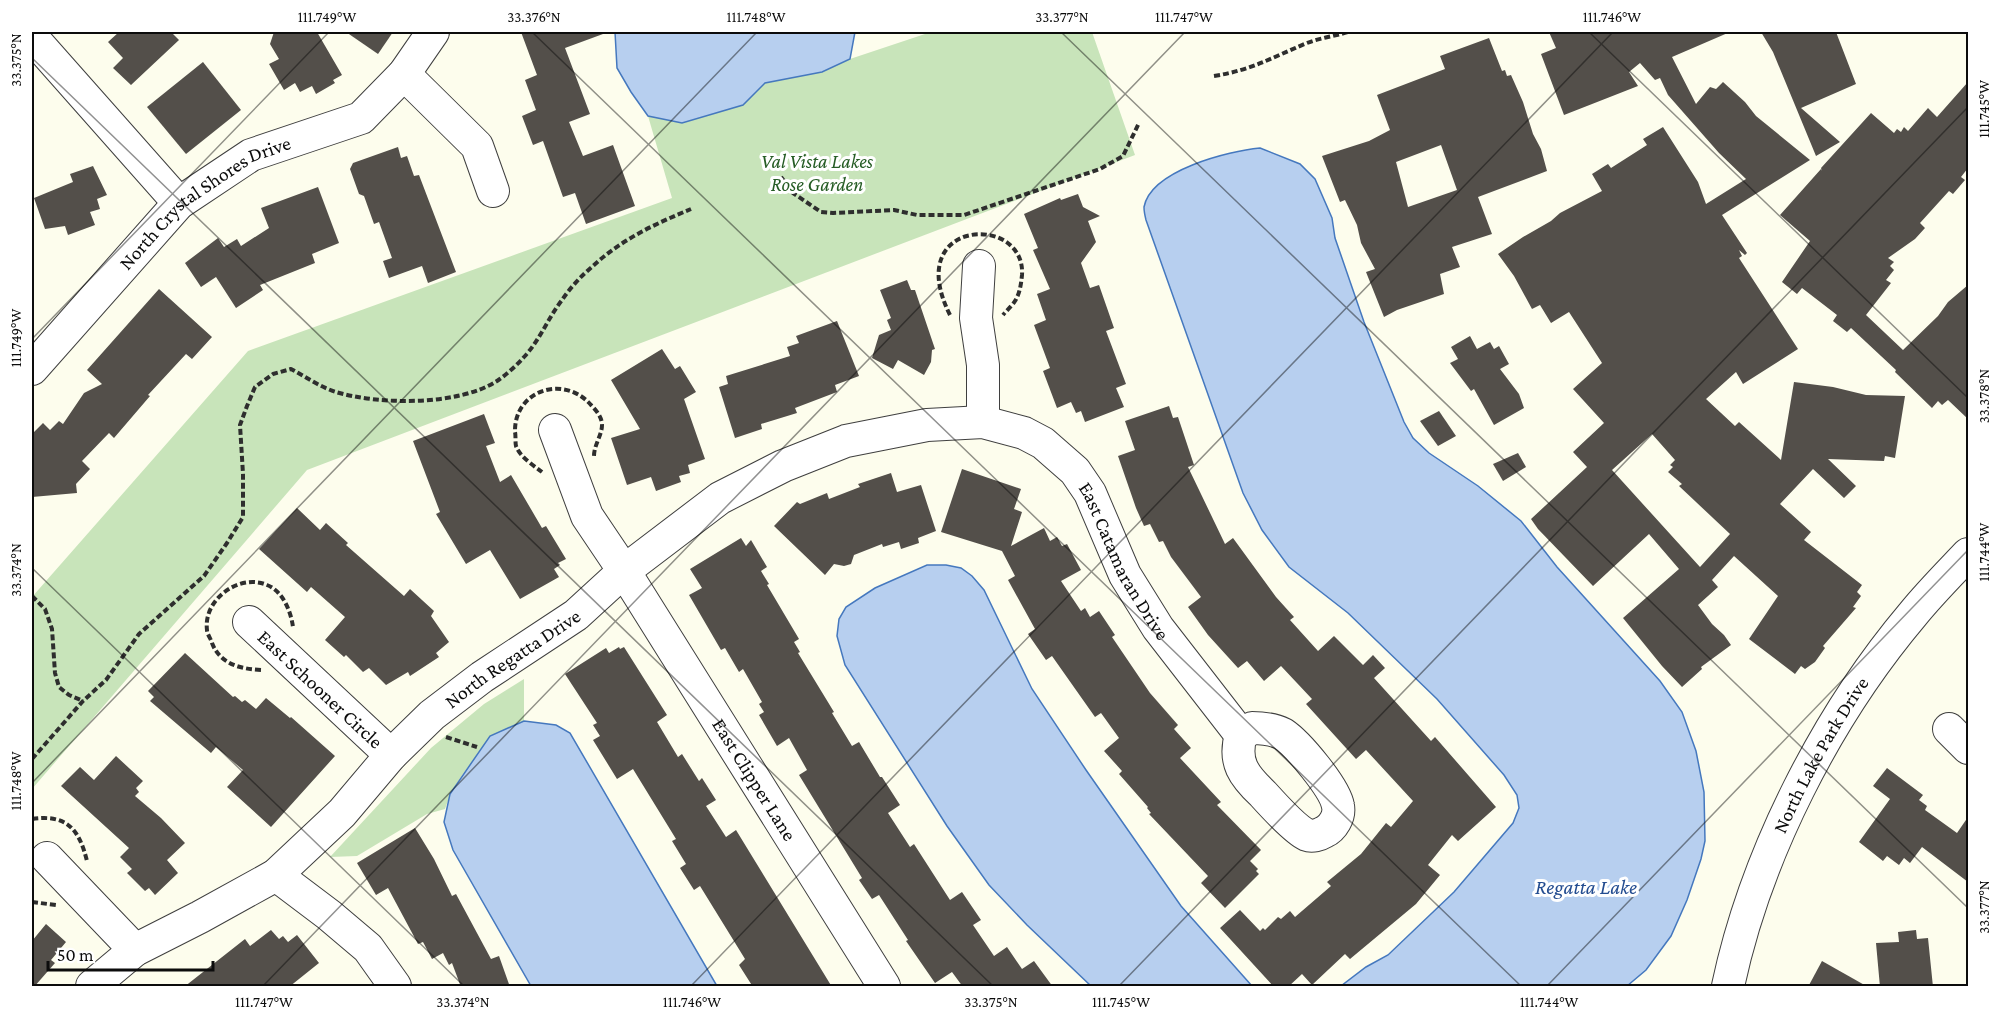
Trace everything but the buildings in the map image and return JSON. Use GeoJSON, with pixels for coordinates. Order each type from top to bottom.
{"type":"FeatureCollection","features":[{"type":"Feature","properties":{"kind":"street"},"geometry":{"type":"LineString","coordinates":[[433,32],[404,74],[477,146],[493,191]]}},
{"type":"Feature","properties":{"kind":"street"},"geometry":{"type":"LineString","coordinates":[[32,37],[179,203]]}},
{"type":"Feature","properties":{"kind":"street","name":"North Crystal Shores Drive"},"geometry":{"type":"LineString","coordinates":[[32,369],[179,203],[251,155],[361,118],[404,74]]}},
{"type":"Feature","properties":{"kind":"street"},"geometry":{"type":"LineString","coordinates":[[979,266],[976,318],[983,364],[983,422]]}},
{"type":"Feature","properties":{"kind":"street","name":"North Regatta Drive"},"geometry":{"type":"LineString","coordinates":[[92,987],[135,950],[276,875],[342,813],[391,755],[432,715],[482,677],[576,615],[624,571],[720,498],[783,466],[846,441],[927,425],[983,422]]}},
{"type":"Feature","properties":{"kind":"street","name":"East Catamaran Drive"},"geometry":{"type":"LineString","coordinates":[[983,422],[1024,433],[1043,443],[1075,471],[1090,493],[1125,575],[1158,628],[1241,735]]}},
{"type":"Feature","properties":{"kind":"street","name":"East Clipper Lane"},"geometry":{"type":"LineString","coordinates":[[555,430],[587,516],[624,571],[884,987]]}},
{"type":"Feature","properties":{"kind":"street","name":"North Lake Park Drive"},"geometry":{"type":"LineString","coordinates":[[1728,987],[1761,875],[1800,787],[1827,738],[1867,675],[1912,615],[1968,554]]}},
{"type":"Feature","properties":{"kind":"street","name":"East Schooner Circle"},"geometry":{"type":"LineString","coordinates":[[249,622],[391,755]]}},
{"type":"Feature","properties":{"kind":"street"},"geometry":{"type":"LineString","coordinates":[[47,858],[135,950]]}},
{"type":"Feature","properties":{"kind":"street"},"geometry":{"type":"LineString","coordinates":[[276,875],[368,948],[395,987]]}},
{"type":"Feature","properties":{"kind":"path"},"geometry":{"type":"LineString","coordinates":[[1214,76],[1237,73],[1310,42],[1348,32]]}},
{"type":"Feature","properties":{"kind":"path"},"geometry":{"type":"LineString","coordinates":[[781,177],[793,193],[820,212],[894,210],[926,215],[964,215],[1101,169],[1123,156],[1139,123]]}},
{"type":"Feature","properties":{"kind":"path"},"geometry":{"type":"LineString","coordinates":[[32,759],[83,701],[106,680],[139,634],[204,576],[243,517],[240,425],[255,387],[273,374],[291,369],[336,392],[381,401],[432,400],[462,395],[496,382],[524,357],[541,335],[562,299],[591,267],[619,244],[647,228],[691,209]]}},
{"type":"Feature","properties":{"kind":"path"},"geometry":{"type":"LineString","coordinates":[[954,324],[945,306],[938,275],[941,259],[951,243],[964,236],[978,233],[998,237],[1014,249],[1022,268],[1021,287],[1016,300],[1003,315],[1001,324]]}},
{"type":"Feature","properties":{"kind":"path"},"geometry":{"type":"LineString","coordinates":[[551,478],[526,460],[516,446],[515,424],[522,406],[533,396],[550,389],[569,389],[584,396],[598,413],[602,425],[594,449],[593,465]]}},
{"type":"Feature","properties":{"kind":"path"},"geometry":{"type":"LineString","coordinates":[[264,670],[245,669],[229,664],[215,651],[207,630],[209,612],[218,598],[230,588],[249,582],[268,585],[280,595],[291,612],[295,637]]}},
{"type":"Feature","properties":{"kind":"path"},"geometry":{"type":"LineString","coordinates":[[32,596],[45,609],[52,629],[55,673],[59,687],[69,695],[83,701]]}},
{"type":"Feature","properties":{"kind":"path"},"geometry":{"type":"LineString","coordinates":[[437,742],[452,728]]}},
{"type":"Feature","properties":{"kind":"path"},"geometry":{"type":"LineString","coordinates":[[32,819],[47,817],[64,822],[75,831],[82,841],[88,866]]}},
{"type":"Feature","properties":{"kind":"path"},"geometry":{"type":"LineString","coordinates":[[32,902],[61,907]]}},
{"type":"Feature","properties":{"kind":"green space","name":"Val Vista Lakes Rose Garden"},"geometry":{"type":"Polygon","coordinates":[[[931,32],[1092,32],[1135,155],[307,470],[32,789],[32,597],[248,351],[672,198],[648,116],[682,123],[743,105],[765,83],[822,72],[850,59],[931,32]]]}},
{"type":"Feature","properties":{"kind":"green space"},"geometry":{"type":"Polygon","coordinates":[[[524,679],[524,721],[499,737],[466,769],[450,795],[445,809],[427,814],[357,856],[330,857],[431,748],[484,704],[524,679]]]}},
{"type":"Feature","properties":{"kind":"water"},"geometry":{"type":"Polygon","coordinates":[[[615,32],[855,32],[850,59],[822,72],[765,83],[743,105],[682,123],[648,116],[617,68],[615,32]]]}},
{"type":"Feature","properties":{"kind":"water","name":"Regatta Lake"},"geometry":{"type":"Polygon","coordinates":[[[1260,148],[1300,164],[1315,179],[1332,218],[1335,238],[1364,322],[1404,422],[1413,438],[1429,453],[1478,486],[1521,521],[1557,567],[1660,681],[1682,712],[1696,751],[1704,792],[1705,841],[1687,900],[1671,936],[1646,970],[1627,986],[1341,986],[1366,967],[1388,955],[1454,892],[1513,823],[1519,808],[1517,795],[1504,775],[1437,699],[1348,613],[1289,567],[1262,530],[1243,493],[1146,220],[1144,207],[1150,194],[1176,173],[1212,158],[1260,148]]]}},
{"type":"Feature","properties":{"kind":"water"},"geometry":{"type":"Polygon","coordinates":[[[927,565],[961,568],[972,576],[984,590],[1032,689],[1086,770],[1181,906],[1252,986],[1091,986],[989,885],[947,826],[845,665],[837,636],[839,619],[846,607],[875,588],[927,565]]]}},
{"type":"Feature","properties":{"kind":"water"},"geometry":{"type":"Polygon","coordinates":[[[524,721],[556,725],[570,733],[717,986],[531,986],[453,850],[444,822],[450,794],[490,736],[524,721]]]}}]}
